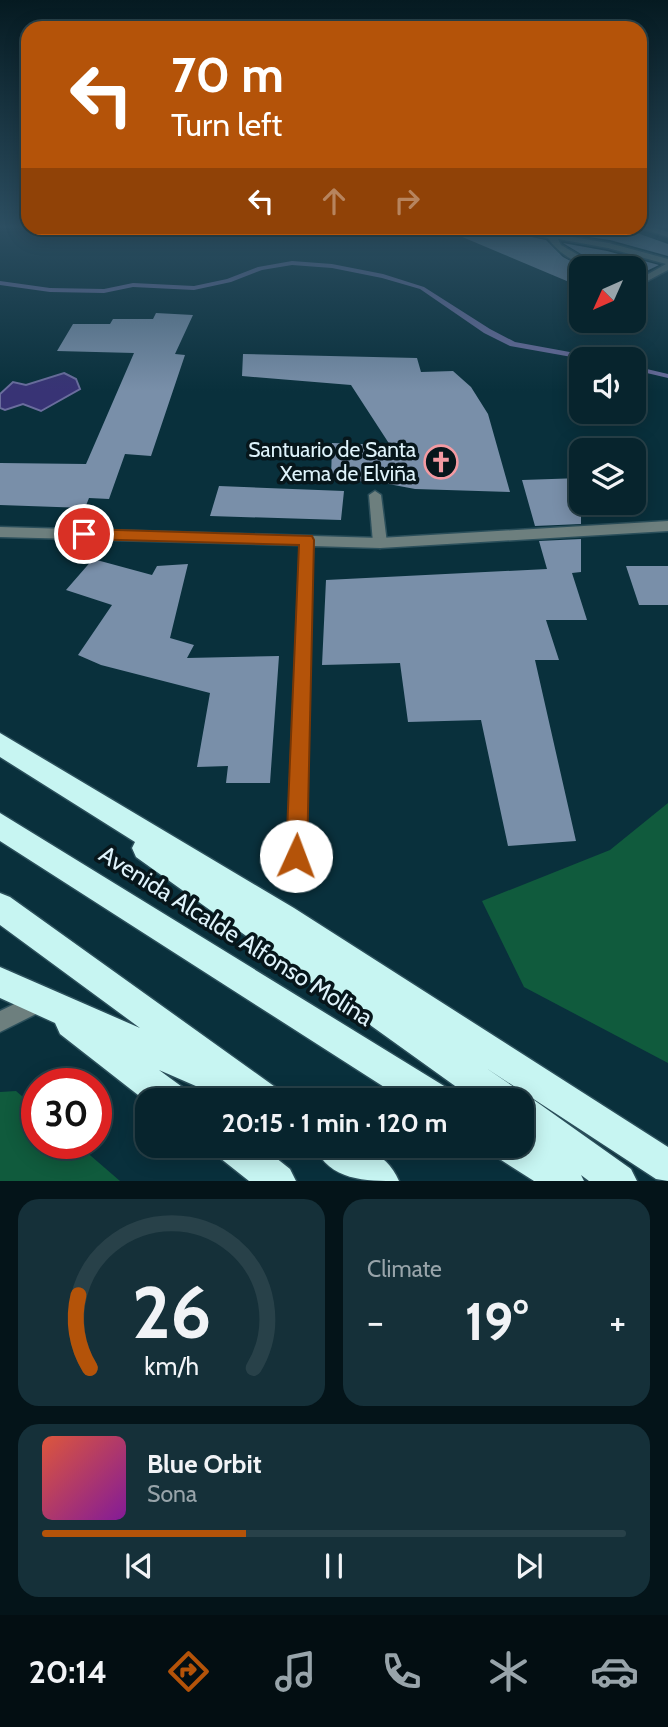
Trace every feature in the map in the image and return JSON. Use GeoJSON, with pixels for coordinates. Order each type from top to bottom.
{"type":"FeatureCollection","features":[{"type":"Feature","properties":{"kind":"highway"},"geometry":{"type":"LineString","coordinates":[[0,745],[487,1088]]}},
{"type":"Feature","properties":{"kind":"highway"},"geometry":{"type":"LineString","coordinates":[[0,745],[284,918],[668,1167]]}},
{"type":"Feature","properties":{"kind":"highway","name":"Avenida Alcalde Alfonso Molina"},"geometry":{"type":"LineString","coordinates":[[0,826],[416,1088]]}},
{"type":"Feature","properties":{"kind":"highway"},"geometry":{"type":"LineString","coordinates":[[6,911],[248,1088]]}},
{"type":"Feature","properties":{"kind":"highway"},"geometry":{"type":"LineString","coordinates":[[0,982],[237,1088]]}},
{"type":"Feature","properties":{"kind":"highway"},"geometry":{"type":"LineString","coordinates":[[41,1000],[156,1088]]}},
{"type":"Feature","properties":{"kind":"highway"},"geometry":{"type":"LineString","coordinates":[[534,1121],[619,1181]]}},
{"type":"Feature","properties":{"kind":"highway"},"geometry":{"type":"LineString","coordinates":[[248,1158],[278,1181]]}},
{"type":"Feature","properties":{"kind":"highway"},"geometry":{"type":"LineString","coordinates":[[348,1158],[381,1181]]}},
{"type":"Feature","properties":{"kind":"highway"},"geometry":{"type":"LineString","coordinates":[[529,1158],[566,1181]]}},
{"type":"Feature","properties":{"kind":"street"},"geometry":{"type":"LineString","coordinates":[[374,495],[380,543]]}},
{"type":"Feature","properties":{"kind":"street"},"geometry":{"type":"LineString","coordinates":[[0,532],[380,543],[668,526]]}},
{"type":"Feature","properties":{"kind":"street"},"geometry":{"type":"LineString","coordinates":[[296,856],[307,540]]}},
{"type":"Feature","properties":{"kind":"street"},"geometry":{"type":"LineString","coordinates":[[0,1022],[41,1000]]}},
{"type":"Feature","properties":{"kind":"green space"},"geometry":{"type":"Polygon","coordinates":[[[668,803],[668,1063],[524,987],[482,901],[610,850],[668,803]]]}},
{"type":"Feature","properties":{"kind":"green space"},"geometry":{"type":"Polygon","coordinates":[[[16,1091],[21,1095],[21,1159],[95,1159],[120,1181],[0,1181],[0,1092],[16,1091]]]}},
{"type":"Feature","properties":{"kind":"shaded area"},"geometry":{"type":"Polygon","coordinates":[[[64,373],[76,379],[80,389],[41,411],[23,404],[5,410],[0,408],[0,394],[13,382],[26,385],[64,373]]]}},
{"type":"Feature","properties":{"kind":"building"},"geometry":{"type":"Polygon","coordinates":[[[156,313],[193,315],[175,354],[185,355],[151,456],[125,454],[109,499],[89,498],[85,508],[0,505],[0,463],[86,464],[134,353],[57,351],[73,324],[110,324],[113,319],[153,319],[156,313]]]}},
{"type":"Feature","properties":{"kind":"building"},"geometry":{"type":"Polygon","coordinates":[[[243,354],[417,358],[421,372],[453,371],[471,387],[488,414],[510,492],[415,489],[378,482],[331,480],[332,443],[390,445],[351,385],[242,376],[243,354]]]}},
{"type":"Feature","properties":{"kind":"building"},"geometry":{"type":"Polygon","coordinates":[[[569,478],[569,515],[581,515],[581,524],[535,526],[522,480],[569,478]]]}},
{"type":"Feature","properties":{"kind":"building"},"geometry":{"type":"Polygon","coordinates":[[[219,486],[344,491],[341,520],[210,516],[219,486]]]}},
{"type":"Feature","properties":{"kind":"building"},"geometry":{"type":"Polygon","coordinates":[[[581,539],[581,572],[572,573],[587,620],[546,620],[559,660],[535,660],[576,841],[508,846],[481,720],[408,722],[400,663],[322,665],[326,580],[547,569],[539,541],[581,539]]]}},
{"type":"Feature","properties":{"kind":"building"},"geometry":{"type":"Polygon","coordinates":[[[93,559],[152,575],[157,566],[188,564],[170,638],[194,645],[187,658],[279,656],[270,783],[226,783],[228,766],[197,767],[210,693],[101,665],[78,655],[112,605],[66,590],[93,559]]]}},
{"type":"Feature","properties":{"kind":"building"},"geometry":{"type":"Polygon","coordinates":[[[626,566],[668,566],[668,605],[639,605],[626,566]]]}},
{"type":"Feature","properties":{"kind":"waterway"},"geometry":{"type":"LineString","coordinates":[[0,283],[50,290],[104,291],[133,285],[194,288],[228,281]]}},
{"type":"Feature","properties":{"kind":"waterway"},"geometry":{"type":"LineString","coordinates":[[400,281],[422,288],[487,331],[513,344],[569,354]]}},
{"type":"Feature","properties":{"kind":"waterway"},"geometry":{"type":"LineString","coordinates":[[646,371],[668,376]]}},
{"type":"Feature","properties":{"kind":"place","name":"Santuario de Santa Xema de Elviña"},"geometry":{"type":"Point","coordinates":[441,462]}},
{"type":"Feature","properties":{"kind":"route"},"geometry":{"type":"LineString","coordinates":[[84,534],[307,540],[296,856]]}}]}
